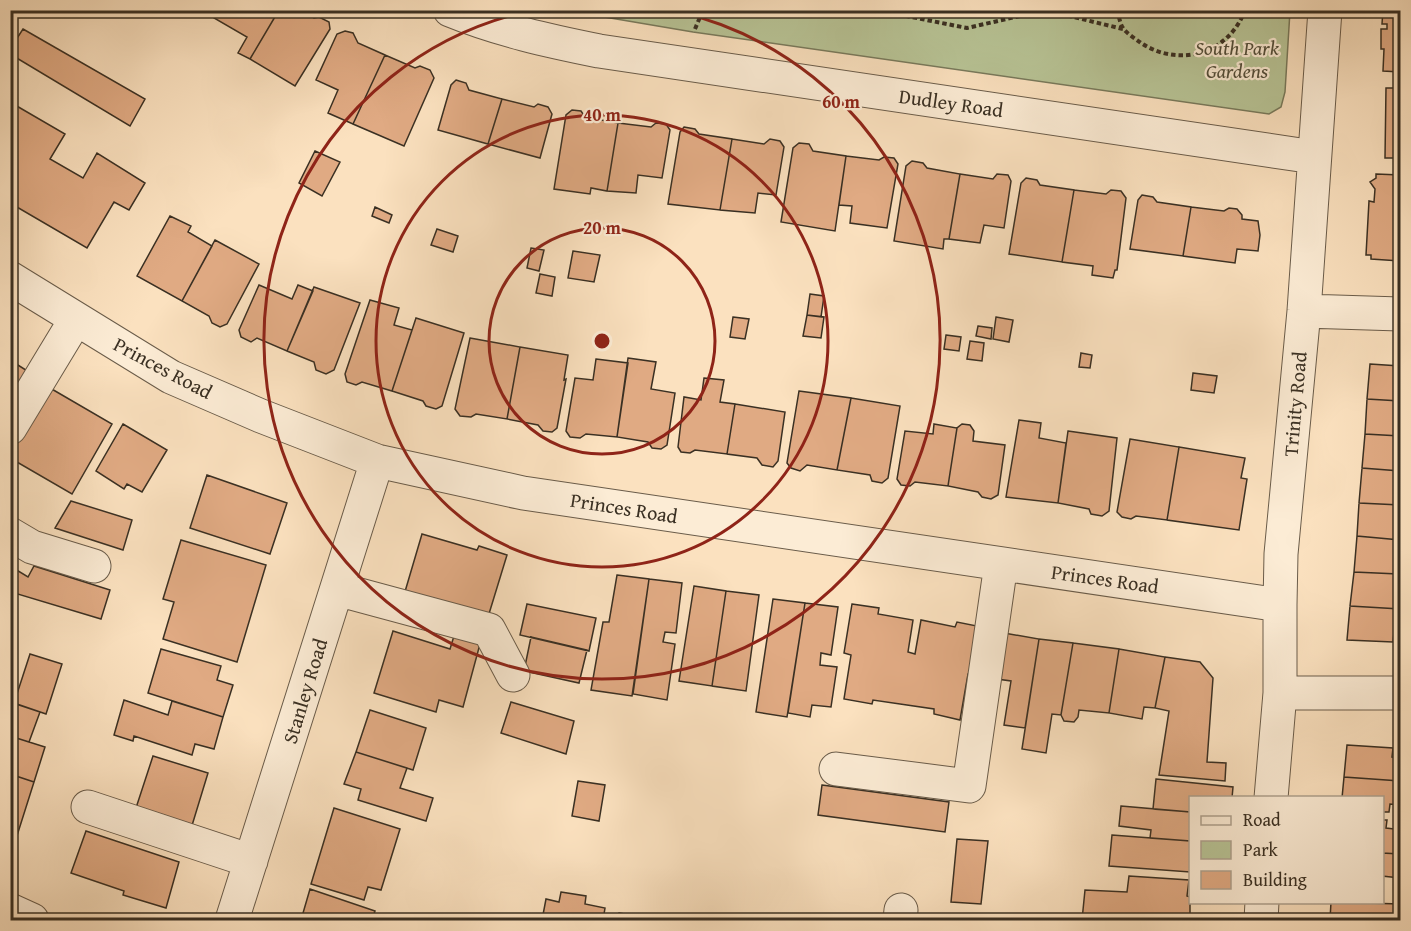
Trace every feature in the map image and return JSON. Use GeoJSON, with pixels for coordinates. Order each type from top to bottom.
{"type":"FeatureCollection","features":[{"type":"Feature","properties":{"kind":"street","name":"Dudley Road"},"geometry":{"type":"LineString","coordinates":[[450,10],[479,22],[541,39],[599,51],[1314,157]]}},
{"type":"Feature","properties":{"kind":"street","name":"Trinity Road"},"geometry":{"type":"LineString","coordinates":[[1271,796],[1280,693],[1281,554],[1304,311],[1325,10]]}},
{"type":"Feature","properties":{"kind":"street","name":"Princes Road"},"geometry":{"type":"LineString","coordinates":[[10,278],[171,377],[261,416],[377,461],[523,493],[1280,605]]}},
{"type":"Feature","properties":{"kind":"street"},"geometry":{"type":"LineString","coordinates":[[1304,311],[1401,314]]}},
{"type":"Feature","properties":{"kind":"street"},"geometry":{"type":"LineString","coordinates":[[10,428],[76,319]]}},
{"type":"Feature","properties":{"kind":"street","name":"Stanley Road"},"geometry":{"type":"LineString","coordinates":[[232,921],[377,461]]}},
{"type":"Feature","properties":{"kind":"street"},"geometry":{"type":"LineString","coordinates":[[10,534],[32,547],[94,566]]}},
{"type":"Feature","properties":{"kind":"street"},"geometry":{"type":"LineString","coordinates":[[836,769],[969,786],[1001,564]]}},
{"type":"Feature","properties":{"kind":"street"},"geometry":{"type":"LineString","coordinates":[[337,589],[489,630],[513,675]]}},
{"type":"Feature","properties":{"kind":"street"},"geometry":{"type":"LineString","coordinates":[[1280,693],[1401,693]]}},
{"type":"Feature","properties":{"kind":"street"},"geometry":{"type":"LineString","coordinates":[[88,807],[251,861]]}},
{"type":"Feature","properties":{"kind":"street"},"geometry":{"type":"LineString","coordinates":[[1260,921],[1262,904]]}},
{"type":"Feature","properties":{"kind":"street"},"geometry":{"type":"LineString","coordinates":[[10,910],[32,921]]}},
{"type":"Feature","properties":{"kind":"path"},"geometry":{"type":"LineString","coordinates":[[693,32],[703,10]]}},
{"type":"Feature","properties":{"kind":"path"},"geometry":{"type":"LineString","coordinates":[[876,10],[967,28],[1024,15],[1061,14],[1123,29],[1152,50],[1173,56],[1196,55],[1216,46],[1233,32],[1245,10]]}},
{"type":"Feature","properties":{"kind":"path"},"geometry":{"type":"LineString","coordinates":[[1117,10],[1123,29]]}},
{"type":"Feature","properties":{"kind":"green space","name":"South Park Gardens"},"geometry":{"type":"Polygon","coordinates":[[[569,11],[1290,11],[1285,92],[1281,107],[1269,114],[693,32],[569,11]]]}},
{"type":"Feature","properties":{"kind":"building"},"geometry":{"type":"Polygon","coordinates":[[[218,10],[279,10],[250,59],[238,53],[247,37],[214,18],[218,10]]]}},
{"type":"Feature","properties":{"kind":"building"},"geometry":{"type":"Polygon","coordinates":[[[279,10],[300,10],[314,18],[319,17],[329,22],[330,29],[295,86],[250,59],[279,10]]]}},
{"type":"Feature","properties":{"kind":"building"},"geometry":{"type":"Polygon","coordinates":[[[1383,10],[1400,10],[1400,72],[1383,71],[1384,49],[1381,49],[1381,29],[1387,29],[1387,24],[1382,24],[1383,10]]]}},
{"type":"Feature","properties":{"kind":"building"},"geometry":{"type":"Polygon","coordinates":[[[23,29],[145,99],[130,126],[10,54],[10,49],[23,29]]]}},
{"type":"Feature","properties":{"kind":"building"},"geometry":{"type":"Polygon","coordinates":[[[345,31],[353,33],[358,43],[385,55],[353,124],[328,113],[338,90],[316,80],[337,34],[345,31]]]}},
{"type":"Feature","properties":{"kind":"building"},"geometry":{"type":"Polygon","coordinates":[[[385,55],[415,68],[420,66],[430,70],[434,78],[404,146],[353,124],[385,55]]]}},
{"type":"Feature","properties":{"kind":"building"},"geometry":{"type":"Polygon","coordinates":[[[456,80],[466,83],[469,90],[502,99],[488,144],[438,130],[451,85],[456,80]]]}},
{"type":"Feature","properties":{"kind":"building"},"geometry":{"type":"Polygon","coordinates":[[[1386,88],[1400,88],[1400,158],[1385,158],[1386,88]]]}},
{"type":"Feature","properties":{"kind":"building"},"geometry":{"type":"Polygon","coordinates":[[[502,99],[534,107],[538,104],[548,107],[552,114],[540,158],[488,144],[502,99]]]}},
{"type":"Feature","properties":{"kind":"building"},"geometry":{"type":"Polygon","coordinates":[[[15,105],[65,134],[50,159],[83,178],[97,153],[145,183],[129,210],[114,202],[87,248],[10,203],[10,147],[13,142],[10,141],[10,114],[15,105]]]}},
{"type":"Feature","properties":{"kind":"building"},"geometry":{"type":"Polygon","coordinates":[[[572,110],[581,111],[585,117],[618,123],[607,191],[591,188],[590,194],[554,189],[566,115],[572,110]]]}},
{"type":"Feature","properties":{"kind":"building"},"geometry":{"type":"Polygon","coordinates":[[[618,123],[651,127],[656,123],[666,124],[670,130],[662,178],[638,175],[636,193],[607,191],[618,123]]]}},
{"type":"Feature","properties":{"kind":"building"},"geometry":{"type":"Polygon","coordinates":[[[684,127],[695,129],[699,134],[732,139],[720,210],[668,204],[680,132],[684,127]]]}},
{"type":"Feature","properties":{"kind":"building"},"geometry":{"type":"Polygon","coordinates":[[[732,139],[764,144],[770,139],[780,141],[784,147],[776,195],[758,193],[755,213],[720,210],[732,139]]]}},
{"type":"Feature","properties":{"kind":"building"},"geometry":{"type":"Polygon","coordinates":[[[799,143],[809,144],[813,151],[846,156],[835,231],[781,222],[793,148],[799,143]]]}},
{"type":"Feature","properties":{"kind":"building"},"geometry":{"type":"Polygon","coordinates":[[[315,151],[340,162],[322,196],[299,183],[315,151]]]}},
{"type":"Feature","properties":{"kind":"building"},"geometry":{"type":"Polygon","coordinates":[[[846,156],[879,160],[884,157],[894,158],[898,164],[887,228],[850,223],[852,206],[839,205],[846,156]]]}},
{"type":"Feature","properties":{"kind":"building"},"geometry":{"type":"Polygon","coordinates":[[[912,161],[923,163],[927,168],[960,174],[949,239],[944,239],[943,249],[894,241],[906,166],[912,161]]]}},
{"type":"Feature","properties":{"kind":"building"},"geometry":{"type":"Polygon","coordinates":[[[960,174],[993,179],[997,174],[1008,175],[1011,181],[1004,228],[984,225],[980,243],[949,239],[960,174]]]}},
{"type":"Feature","properties":{"kind":"building"},"geometry":{"type":"Polygon","coordinates":[[[1376,174],[1400,175],[1400,261],[1371,259],[1371,255],[1366,255],[1369,201],[1374,202],[1375,189],[1370,182],[1376,178],[1376,174]]]}},
{"type":"Feature","properties":{"kind":"building"},"geometry":{"type":"Polygon","coordinates":[[[1026,178],[1037,180],[1040,185],[1074,190],[1062,262],[1009,254],[1021,183],[1026,178]]]}},
{"type":"Feature","properties":{"kind":"building"},"geometry":{"type":"Polygon","coordinates":[[[1074,190],[1106,194],[1111,190],[1121,191],[1126,198],[1117,270],[1113,278],[1092,275],[1093,266],[1062,262],[1074,190]]]}},
{"type":"Feature","properties":{"kind":"building"},"geometry":{"type":"Polygon","coordinates":[[[1142,195],[1153,197],[1157,202],[1191,207],[1183,256],[1130,249],[1138,200],[1142,195]]]}},
{"type":"Feature","properties":{"kind":"building"},"geometry":{"type":"Polygon","coordinates":[[[375,207],[392,215],[389,223],[372,216],[375,207]]]}},
{"type":"Feature","properties":{"kind":"building"},"geometry":{"type":"Polygon","coordinates":[[[1191,207],[1224,211],[1229,208],[1237,209],[1242,219],[1258,221],[1260,235],[1258,251],[1237,249],[1235,263],[1183,256],[1191,207]]]}},
{"type":"Feature","properties":{"kind":"building"},"geometry":{"type":"Polygon","coordinates":[[[170,216],[191,226],[188,232],[212,246],[182,301],[137,276],[170,216]]]}},
{"type":"Feature","properties":{"kind":"building"},"geometry":{"type":"Polygon","coordinates":[[[437,229],[458,236],[453,252],[431,245],[437,229]]]}},
{"type":"Feature","properties":{"kind":"building"},"geometry":{"type":"Polygon","coordinates":[[[215,240],[259,264],[227,324],[220,327],[212,323],[209,316],[182,301],[215,240]]]}},
{"type":"Feature","properties":{"kind":"building"},"geometry":{"type":"Polygon","coordinates":[[[531,248],[544,250],[539,271],[527,268],[531,248]]]}},
{"type":"Feature","properties":{"kind":"building"},"geometry":{"type":"Polygon","coordinates":[[[573,251],[600,255],[594,282],[568,278],[573,251]]]}},
{"type":"Feature","properties":{"kind":"building"},"geometry":{"type":"Polygon","coordinates":[[[540,274],[555,277],[552,296],[536,293],[540,274]]]}},
{"type":"Feature","properties":{"kind":"building"},"geometry":{"type":"Polygon","coordinates":[[[259,285],[292,299],[298,285],[313,291],[287,351],[257,338],[251,342],[241,337],[239,330],[259,285]]]}},
{"type":"Feature","properties":{"kind":"building"},"geometry":{"type":"Polygon","coordinates":[[[314,287],[360,303],[334,370],[326,374],[316,370],[314,362],[287,351],[314,287]]]}},
{"type":"Feature","properties":{"kind":"building"},"geometry":{"type":"Polygon","coordinates":[[[810,294],[824,296],[821,317],[807,315],[810,294]]]}},
{"type":"Feature","properties":{"kind":"building"},"geometry":{"type":"Polygon","coordinates":[[[370,300],[399,308],[394,325],[412,330],[392,391],[362,382],[356,385],[347,382],[345,374],[370,300]]]}},
{"type":"Feature","properties":{"kind":"building"},"geometry":{"type":"Polygon","coordinates":[[[807,315],[824,317],[821,338],[803,336],[807,315]]]}},
{"type":"Feature","properties":{"kind":"building"},"geometry":{"type":"Polygon","coordinates":[[[733,317],[749,319],[745,339],[730,337],[733,317]]]}},
{"type":"Feature","properties":{"kind":"building"},"geometry":{"type":"Polygon","coordinates":[[[996,317],[1013,320],[1009,342],[993,339],[996,317]]]}},
{"type":"Feature","properties":{"kind":"building"},"geometry":{"type":"Polygon","coordinates":[[[416,318],[464,333],[442,406],[436,409],[426,406],[423,401],[392,391],[416,318]]]}},
{"type":"Feature","properties":{"kind":"building"},"geometry":{"type":"Polygon","coordinates":[[[978,326],[992,328],[991,339],[976,336],[978,326]]]}},
{"type":"Feature","properties":{"kind":"building"},"geometry":{"type":"Polygon","coordinates":[[[946,335],[961,337],[959,351],[944,349],[946,335]]]}},
{"type":"Feature","properties":{"kind":"building"},"geometry":{"type":"Polygon","coordinates":[[[470,338],[520,347],[507,419],[476,414],[471,417],[460,416],[455,409],[470,338]]]}},
{"type":"Feature","properties":{"kind":"building"},"geometry":{"type":"Polygon","coordinates":[[[970,341],[984,343],[982,361],[967,359],[970,341]]]}},
{"type":"Feature","properties":{"kind":"building"},"geometry":{"type":"Polygon","coordinates":[[[520,347],[568,355],[557,428],[552,432],[543,431],[538,425],[507,419],[520,347]]]}},
{"type":"Feature","properties":{"kind":"building"},"geometry":{"type":"Polygon","coordinates":[[[1081,353],[1092,355],[1090,368],[1079,367],[1081,353]]]}},
{"type":"Feature","properties":{"kind":"building"},"geometry":{"type":"Polygon","coordinates":[[[628,358],[656,362],[651,389],[675,393],[667,445],[661,449],[652,448],[648,442],[617,437],[628,358]]]}},
{"type":"Feature","properties":{"kind":"building"},"geometry":{"type":"Polygon","coordinates":[[[596,359],[628,363],[617,437],[586,434],[580,438],[570,437],[566,431],[575,378],[593,380],[596,359]]]}},
{"type":"Feature","properties":{"kind":"building"},"geometry":{"type":"Polygon","coordinates":[[[10,360],[29,372],[10,403],[10,360]]]}},
{"type":"Feature","properties":{"kind":"building"},"geometry":{"type":"Polygon","coordinates":[[[1370,364],[1400,366],[1400,401],[1367,399],[1370,364]]]}},
{"type":"Feature","properties":{"kind":"building"},"geometry":{"type":"Polygon","coordinates":[[[1193,373],[1217,376],[1214,393],[1191,390],[1193,373]]]}},
{"type":"Feature","properties":{"kind":"building"},"geometry":{"type":"Polygon","coordinates":[[[704,378],[724,380],[720,402],[735,404],[727,454],[695,450],[690,453],[681,452],[678,447],[684,397],[701,400],[704,378]]]}},
{"type":"Feature","properties":{"kind":"building"},"geometry":{"type":"Polygon","coordinates":[[[50,388],[112,424],[72,494],[10,458],[50,388]]]}},
{"type":"Feature","properties":{"kind":"building"},"geometry":{"type":"Polygon","coordinates":[[[799,391],[851,398],[837,470],[807,465],[800,471],[791,468],[787,463],[799,391]]]}},
{"type":"Feature","properties":{"kind":"building"},"geometry":{"type":"Polygon","coordinates":[[[851,398],[900,406],[888,478],[882,483],[872,481],[870,475],[837,470],[851,398]]]}},
{"type":"Feature","properties":{"kind":"building"},"geometry":{"type":"Polygon","coordinates":[[[1367,399],[1400,401],[1400,436],[1365,434],[1367,399]]]}},
{"type":"Feature","properties":{"kind":"building"},"geometry":{"type":"Polygon","coordinates":[[[735,404],[785,412],[778,461],[773,467],[762,465],[757,458],[727,454],[735,404]]]}},
{"type":"Feature","properties":{"kind":"building"},"geometry":{"type":"Polygon","coordinates":[[[1019,420],[1041,423],[1039,438],[1066,443],[1058,503],[1006,497],[1019,420]]]}},
{"type":"Feature","properties":{"kind":"building"},"geometry":{"type":"Polygon","coordinates":[[[123,424],[167,450],[142,492],[127,484],[124,489],[96,471],[123,424]]]}},
{"type":"Feature","properties":{"kind":"building"},"geometry":{"type":"Polygon","coordinates":[[[934,424],[957,428],[948,486],[915,482],[910,486],[901,485],[897,479],[905,431],[933,434],[934,424]]]}},
{"type":"Feature","properties":{"kind":"building"},"geometry":{"type":"Polygon","coordinates":[[[962,424],[970,425],[974,431],[973,441],[1005,445],[998,495],[991,499],[982,497],[978,492],[948,486],[957,428],[962,424]]]}},
{"type":"Feature","properties":{"kind":"building"},"geometry":{"type":"Polygon","coordinates":[[[1068,431],[1117,438],[1109,511],[1102,516],[1091,514],[1089,509],[1058,503],[1068,431]]]}},
{"type":"Feature","properties":{"kind":"building"},"geometry":{"type":"Polygon","coordinates":[[[1365,434],[1400,436],[1400,471],[1362,468],[1365,434]]]}},
{"type":"Feature","properties":{"kind":"building"},"geometry":{"type":"Polygon","coordinates":[[[1130,439],[1179,447],[1167,520],[1136,516],[1131,519],[1122,517],[1117,512],[1130,439]]]}},
{"type":"Feature","properties":{"kind":"building"},"geometry":{"type":"Polygon","coordinates":[[[1179,447],[1245,458],[1241,478],[1247,479],[1239,530],[1167,520],[1179,447]]]}},
{"type":"Feature","properties":{"kind":"building"},"geometry":{"type":"Polygon","coordinates":[[[1362,468],[1400,471],[1400,505],[1359,503],[1362,468]]]}},
{"type":"Feature","properties":{"kind":"building"},"geometry":{"type":"Polygon","coordinates":[[[207,475],[287,503],[270,554],[190,528],[207,475]]]}},
{"type":"Feature","properties":{"kind":"building"},"geometry":{"type":"Polygon","coordinates":[[[71,501],[132,520],[123,550],[55,528],[71,501]]]}},
{"type":"Feature","properties":{"kind":"building"},"geometry":{"type":"Polygon","coordinates":[[[1359,503],[1400,505],[1400,540],[1357,536],[1359,503]]]}},
{"type":"Feature","properties":{"kind":"building"},"geometry":{"type":"Polygon","coordinates":[[[422,534],[477,550],[479,546],[507,555],[488,617],[404,595],[422,534]]]}},
{"type":"Feature","properties":{"kind":"building"},"geometry":{"type":"Polygon","coordinates":[[[1357,536],[1400,540],[1398,574],[1354,572],[1357,536]]]}},
{"type":"Feature","properties":{"kind":"building"},"geometry":{"type":"Polygon","coordinates":[[[181,540],[266,565],[237,662],[163,639],[174,602],[163,599],[181,540]]]}},
{"type":"Feature","properties":{"kind":"building"},"geometry":{"type":"Polygon","coordinates":[[[10,566],[28,577],[34,566],[110,590],[101,619],[18,594],[10,605],[10,566]]]}},
{"type":"Feature","properties":{"kind":"building"},"geometry":{"type":"Polygon","coordinates":[[[1354,572],[1398,574],[1400,609],[1350,606],[1354,572]]]}},
{"type":"Feature","properties":{"kind":"building"},"geometry":{"type":"Polygon","coordinates":[[[617,575],[649,579],[632,696],[591,690],[603,622],[609,622],[617,575]]]}},
{"type":"Feature","properties":{"kind":"building"},"geometry":{"type":"Polygon","coordinates":[[[649,579],[682,583],[676,633],[665,632],[663,642],[675,644],[667,700],[633,694],[649,579]]]}},
{"type":"Feature","properties":{"kind":"building"},"geometry":{"type":"Polygon","coordinates":[[[694,586],[726,591],[712,686],[679,681],[694,586]]]}},
{"type":"Feature","properties":{"kind":"building"},"geometry":{"type":"Polygon","coordinates":[[[726,591],[759,595],[746,691],[712,686],[726,591]]]}},
{"type":"Feature","properties":{"kind":"building"},"geometry":{"type":"Polygon","coordinates":[[[773,599],[805,603],[787,717],[756,712],[773,599]]]}},
{"type":"Feature","properties":{"kind":"building"},"geometry":{"type":"Polygon","coordinates":[[[805,603],[838,607],[831,655],[821,653],[820,665],[837,667],[831,707],[812,705],[810,717],[788,713],[805,603]]]}},
{"type":"Feature","properties":{"kind":"building"},"geometry":{"type":"Polygon","coordinates":[[[527,604],[596,618],[589,651],[520,635],[527,604]]]}},
{"type":"Feature","properties":{"kind":"building"},"geometry":{"type":"Polygon","coordinates":[[[852,604],[879,608],[878,614],[913,620],[908,652],[915,654],[921,620],[955,627],[957,622],[982,627],[974,675],[968,674],[960,720],[934,714],[934,709],[873,700],[872,704],[844,699],[851,655],[844,653],[852,604]]]}},
{"type":"Feature","properties":{"kind":"building"},"geometry":{"type":"Polygon","coordinates":[[[1350,606],[1400,609],[1400,632],[1394,632],[1393,642],[1347,640],[1350,606]]]}},
{"type":"Feature","properties":{"kind":"building"},"geometry":{"type":"Polygon","coordinates":[[[393,631],[450,649],[454,636],[480,644],[463,707],[439,700],[436,712],[374,693],[393,631]]]}},
{"type":"Feature","properties":{"kind":"building"},"geometry":{"type":"Polygon","coordinates":[[[1004,633],[1039,639],[1025,728],[1004,725],[1011,681],[997,679],[1004,633]]]}},
{"type":"Feature","properties":{"kind":"building"},"geometry":{"type":"Polygon","coordinates":[[[531,637],[587,650],[579,683],[524,671],[531,637]]]}},
{"type":"Feature","properties":{"kind":"building"},"geometry":{"type":"Polygon","coordinates":[[[1039,639],[1073,643],[1061,715],[1052,714],[1046,753],[1022,749],[1039,639]]]}},
{"type":"Feature","properties":{"kind":"building"},"geometry":{"type":"Polygon","coordinates":[[[1073,643],[1119,649],[1109,713],[1079,710],[1074,722],[1064,721],[1061,715],[1073,643]]]}},
{"type":"Feature","properties":{"kind":"building"},"geometry":{"type":"Polygon","coordinates":[[[161,649],[221,666],[217,680],[233,685],[223,717],[148,693],[161,649]]]}},
{"type":"Feature","properties":{"kind":"building"},"geometry":{"type":"Polygon","coordinates":[[[1119,649],[1165,657],[1155,708],[1144,707],[1142,719],[1109,713],[1119,649]]]}},
{"type":"Feature","properties":{"kind":"building"},"geometry":{"type":"Polygon","coordinates":[[[30,654],[62,664],[46,714],[14,703],[30,654]]]}},
{"type":"Feature","properties":{"kind":"building"},"geometry":{"type":"Polygon","coordinates":[[[1165,657],[1200,662],[1213,678],[1207,762],[1226,763],[1225,781],[1159,775],[1169,711],[1155,708],[1165,657]]]}},
{"type":"Feature","properties":{"kind":"building"},"geometry":{"type":"Polygon","coordinates":[[[124,700],[168,715],[172,701],[223,717],[214,749],[195,744],[192,755],[134,736],[133,741],[114,735],[124,700]]]}},
{"type":"Feature","properties":{"kind":"building"},"geometry":{"type":"Polygon","coordinates":[[[10,702],[40,712],[29,742],[10,736],[10,702]]]}},
{"type":"Feature","properties":{"kind":"building"},"geometry":{"type":"Polygon","coordinates":[[[511,702],[574,721],[566,754],[501,733],[511,702]]]}},
{"type":"Feature","properties":{"kind":"building"},"geometry":{"type":"Polygon","coordinates":[[[370,710],[426,728],[413,770],[356,752],[370,710]]]}},
{"type":"Feature","properties":{"kind":"building"},"geometry":{"type":"Polygon","coordinates":[[[10,736],[45,747],[34,782],[10,774],[10,736]]]}},
{"type":"Feature","properties":{"kind":"building"},"geometry":{"type":"Polygon","coordinates":[[[1347,745],[1393,748],[1392,757],[1400,758],[1400,781],[1344,777],[1347,745]]]}},
{"type":"Feature","properties":{"kind":"building"},"geometry":{"type":"Polygon","coordinates":[[[356,752],[407,768],[400,788],[433,798],[426,821],[358,800],[361,789],[344,784],[356,752]]]}},
{"type":"Feature","properties":{"kind":"building"},"geometry":{"type":"Polygon","coordinates":[[[153,756],[208,773],[190,832],[134,814],[153,756]]]}},
{"type":"Feature","properties":{"kind":"building"},"geometry":{"type":"Polygon","coordinates":[[[10,774],[34,782],[15,842],[10,840],[10,774]]]}},
{"type":"Feature","properties":{"kind":"building"},"geometry":{"type":"Polygon","coordinates":[[[1344,777],[1400,781],[1400,805],[1390,804],[1389,812],[1384,812],[1384,796],[1342,796],[1344,777]]]}},
{"type":"Feature","properties":{"kind":"building"},"geometry":{"type":"Polygon","coordinates":[[[1156,779],[1233,787],[1232,796],[1189,796],[1189,812],[1153,809],[1156,779]]]}},
{"type":"Feature","properties":{"kind":"building"},"geometry":{"type":"Polygon","coordinates":[[[578,781],[605,785],[599,821],[572,816],[578,781]]]}},
{"type":"Feature","properties":{"kind":"building"},"geometry":{"type":"Polygon","coordinates":[[[822,785],[949,802],[945,832],[818,815],[822,785]]]}},
{"type":"Feature","properties":{"kind":"building"},"geometry":{"type":"Polygon","coordinates":[[[1121,806],[1189,812],[1189,841],[1150,838],[1151,830],[1119,826],[1121,806]]]}},
{"type":"Feature","properties":{"kind":"building"},"geometry":{"type":"Polygon","coordinates":[[[334,808],[400,829],[381,890],[368,887],[364,900],[311,884],[334,808]]]}},
{"type":"Feature","properties":{"kind":"building"},"geometry":{"type":"Polygon","coordinates":[[[1384,820],[1387,820],[1386,828],[1394,829],[1394,824],[1400,825],[1400,854],[1384,853],[1384,820]]]}},
{"type":"Feature","properties":{"kind":"building"},"geometry":{"type":"Polygon","coordinates":[[[86,831],[179,862],[166,908],[123,895],[124,891],[71,873],[86,831]]]}},
{"type":"Feature","properties":{"kind":"building"},"geometry":{"type":"Polygon","coordinates":[[[1112,835],[1189,841],[1189,872],[1109,866],[1112,835]]]}},
{"type":"Feature","properties":{"kind":"building"},"geometry":{"type":"Polygon","coordinates":[[[957,839],[988,841],[981,904],[951,902],[957,839]]]}},
{"type":"Feature","properties":{"kind":"building"},"geometry":{"type":"Polygon","coordinates":[[[1384,853],[1400,854],[1400,878],[1384,876],[1384,853]]]}},
{"type":"Feature","properties":{"kind":"building"},"geometry":{"type":"Polygon","coordinates":[[[1129,876],[1189,880],[1187,896],[1190,904],[1190,920],[1082,920],[1085,890],[1127,892],[1129,876]]]}},
{"type":"Feature","properties":{"kind":"building"},"geometry":{"type":"Polygon","coordinates":[[[310,889],[375,911],[372,920],[301,920],[310,889]]]}},
{"type":"Feature","properties":{"kind":"building"},"geometry":{"type":"Polygon","coordinates":[[[561,892],[586,896],[585,904],[605,908],[603,920],[542,920],[546,899],[559,902],[561,892]]]}},
{"type":"Feature","properties":{"kind":"building"},"geometry":{"type":"Polygon","coordinates":[[[1331,904],[1400,904],[1400,920],[1330,920],[1331,904]]]}},
{"type":"Feature","properties":{"kind":"building"},"geometry":{"type":"Polygon","coordinates":[[[619,913],[661,920],[618,920],[619,913]]]}}]}
